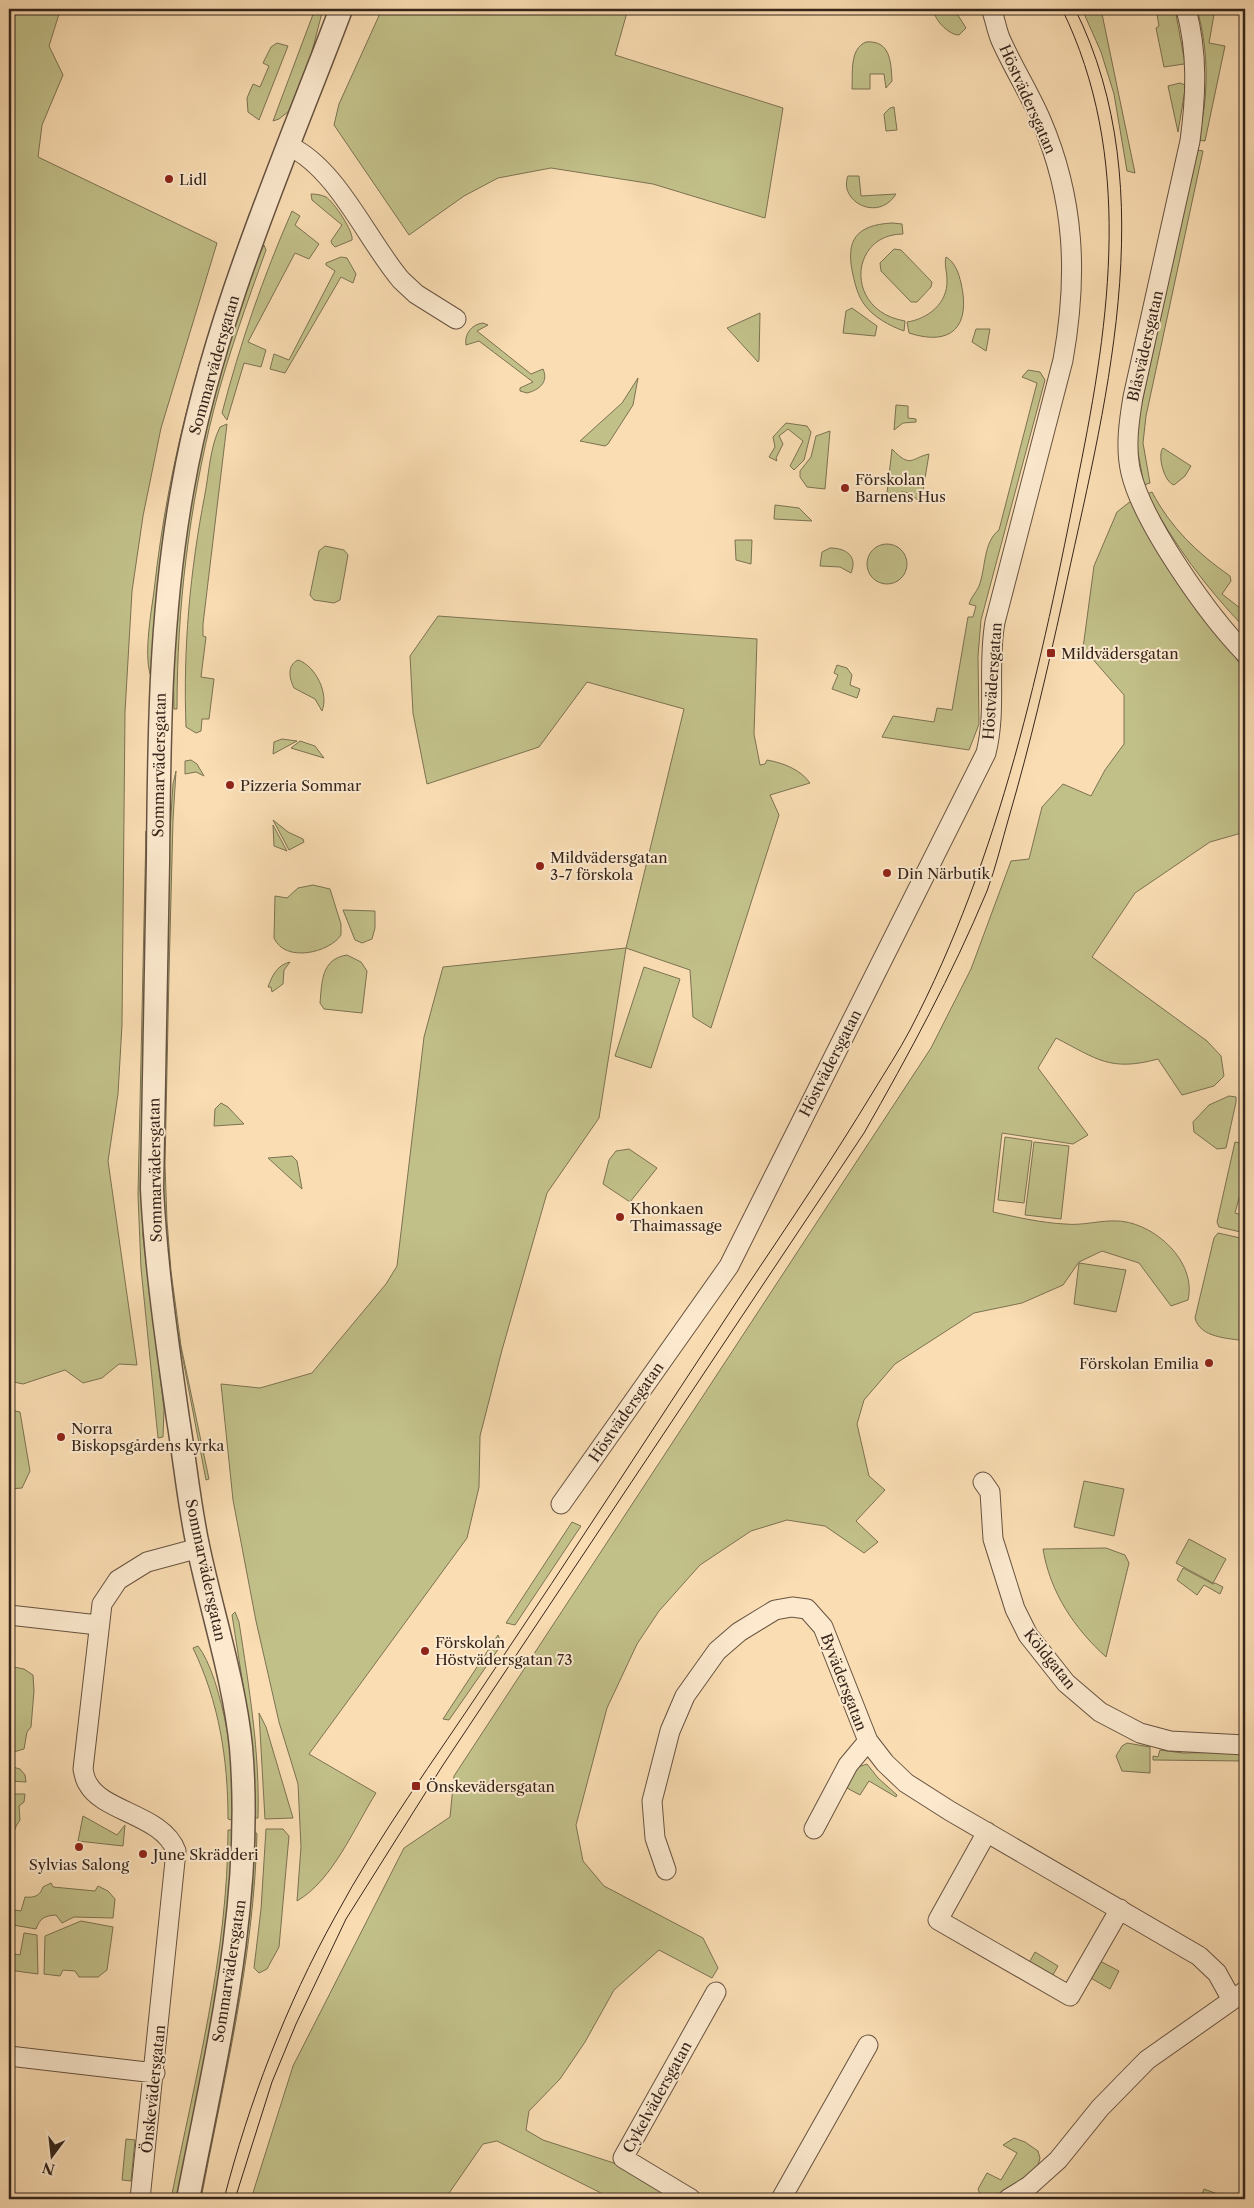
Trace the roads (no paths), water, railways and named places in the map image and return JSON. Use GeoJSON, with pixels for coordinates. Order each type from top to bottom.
{"type":"FeatureCollection","features":[{"type":"Feature","properties":{"kind":"street","name":"Sommarvädersgatan"},"geometry":{"type":"LineString","coordinates":[[188,2199],[236,1942],[242,1849],[243,1790],[236,1711],[199,1548],[158,1280],[152,1189],[162,656],[174,536],[183,484],[203,396],[232,298],[341,9]]}},
{"type":"Feature","properties":{"kind":"street","name":"Blåsvädersgatan"},"geometry":{"type":"LineString","coordinates":[[1186,9],[1195,54],[1194,108],[1190,140],[1133,396],[1129,427],[1129,459],[1137,493],[1163,543],[1192,586],[1245,653]]}},
{"type":"Feature","properties":{"kind":"street","name":"Höstvädersgatan"},"geometry":{"type":"LineString","coordinates":[[561,1504],[729,1266],[986,753],[992,731],[991,661],[995,622],[1063,360],[1070,321],[1073,281],[1069,222],[1061,178],[1041,120],[1000,38],[994,10]]}},
{"type":"Feature","properties":{"kind":"street"},"geometry":{"type":"LineString","coordinates":[[289,146],[308,157],[326,175],[402,280],[416,294],[456,319]]}},
{"type":"Feature","properties":{"kind":"street","name":"Köldgatan"},"geometry":{"type":"LineString","coordinates":[[983,1482],[990,1492],[993,1539],[1015,1609],[1028,1635],[1066,1682],[1100,1712],[1140,1733],[1170,1741],[1245,1745]]}},
{"type":"Feature","properties":{"kind":"street","name":"Önskevädersgatan"},"geometry":{"type":"LineString","coordinates":[[140,2199],[155,2073],[176,1852],[174,1844],[161,1831],[96,1794],[87,1784],[83,1769],[98,1625],[102,1604],[118,1580],[147,1562],[199,1548]]}},
{"type":"Feature","properties":{"kind":"street","name":"Byvädersgatan"},"geometry":{"type":"LineString","coordinates":[[666,1870],[655,1838],[652,1801],[670,1730],[684,1696],[717,1651],[758,1620],[775,1610],[792,1607],[807,1609],[822,1627],[868,1741],[885,1763],[906,1783],[1120,1909],[1209,1964],[1239,1996]]}},
{"type":"Feature","properties":{"kind":"street"},"geometry":{"type":"LineString","coordinates":[[9,1615],[98,1625]]}},
{"type":"Feature","properties":{"kind":"street","name":"Byvädersgatan"},"geometry":{"type":"LineString","coordinates":[[814,1829],[848,1765],[868,1741]]}},
{"type":"Feature","properties":{"kind":"street"},"geometry":{"type":"LineString","coordinates":[[987,1832],[938,1920],[1070,1996],[1120,1909]]}},
{"type":"Feature","properties":{"kind":"street","name":"Cykelvädersgatan"},"geometry":{"type":"LineString","coordinates":[[691,2199],[623,2158],[716,1992]]}},
{"type":"Feature","properties":{"kind":"street"},"geometry":{"type":"LineString","coordinates":[[1008,2199],[1029,2186],[1058,2160],[1111,2096],[1147,2060],[1239,1996]]}},
{"type":"Feature","properties":{"kind":"street"},"geometry":{"type":"LineString","coordinates":[[781,2199],[868,2045]]}},
{"type":"Feature","properties":{"kind":"street"},"geometry":{"type":"LineString","coordinates":[[9,2056],[155,2073]]}},
{"type":"Feature","properties":{"kind":"tram line"},"geometry":{"type":"LineString","coordinates":[[224,2199],[245,2126],[270,2055],[317,1950],[352,1887],[408,1798],[552,1583],[858,1117],[910,1030],[942,964],[969,896],[993,827],[1033,687],[1065,545],[1100,356],[1109,238],[1107,180],[1099,122],[1085,65],[1062,9]]}},
{"type":"Feature","properties":{"kind":"tram line"},"geometry":{"type":"LineString","coordinates":[[235,2199],[272,2082],[296,2024],[346,1919],[443,1765],[864,1133],[929,1014],[987,891],[1024,763],[1057,626],[1095,453],[1108,378],[1118,302],[1122,226],[1117,152],[1102,79],[1075,9]]}},
{"type":"Feature","properties":{"kind":"place","name":"Lidl"},"geometry":{"type":"Point","coordinates":[169,179]}},
{"type":"Feature","properties":{"kind":"place","name":"Förskolan Barnens Hus"},"geometry":{"type":"Point","coordinates":[845,488]}},
{"type":"Feature","properties":{"kind":"place","name":"Mildvädersgatan"},"geometry":{"type":"Point","coordinates":[1051,653]}},
{"type":"Feature","properties":{"kind":"place","name":"Pizzeria Sommar"},"geometry":{"type":"Point","coordinates":[230,785]}},
{"type":"Feature","properties":{"kind":"place","name":"Mildvädersgatan 3-7 förskola"},"geometry":{"type":"Point","coordinates":[540,866]}},
{"type":"Feature","properties":{"kind":"place","name":"Din Närbutik"},"geometry":{"type":"Point","coordinates":[887,873]}},
{"type":"Feature","properties":{"kind":"place","name":"Khonkaen Thaimassage"},"geometry":{"type":"Point","coordinates":[620,1217]}},
{"type":"Feature","properties":{"kind":"place","name":"Förskolan Emilia"},"geometry":{"type":"Point","coordinates":[1209,1363]}},
{"type":"Feature","properties":{"kind":"place","name":"Norra Biskopsgårdens kyrka"},"geometry":{"type":"Point","coordinates":[61,1437]}},
{"type":"Feature","properties":{"kind":"place","name":"Förskolan Höstvädersgatan 73"},"geometry":{"type":"Point","coordinates":[425,1651]}},
{"type":"Feature","properties":{"kind":"place","name":"Önskevädersgatan"},"geometry":{"type":"Point","coordinates":[416,1786]}},
{"type":"Feature","properties":{"kind":"place","name":"Sylvias Salong"},"geometry":{"type":"Point","coordinates":[79,1847]}},
{"type":"Feature","properties":{"kind":"place","name":"June Skrädderi"},"geometry":{"type":"Point","coordinates":[143,1854]}}]}
